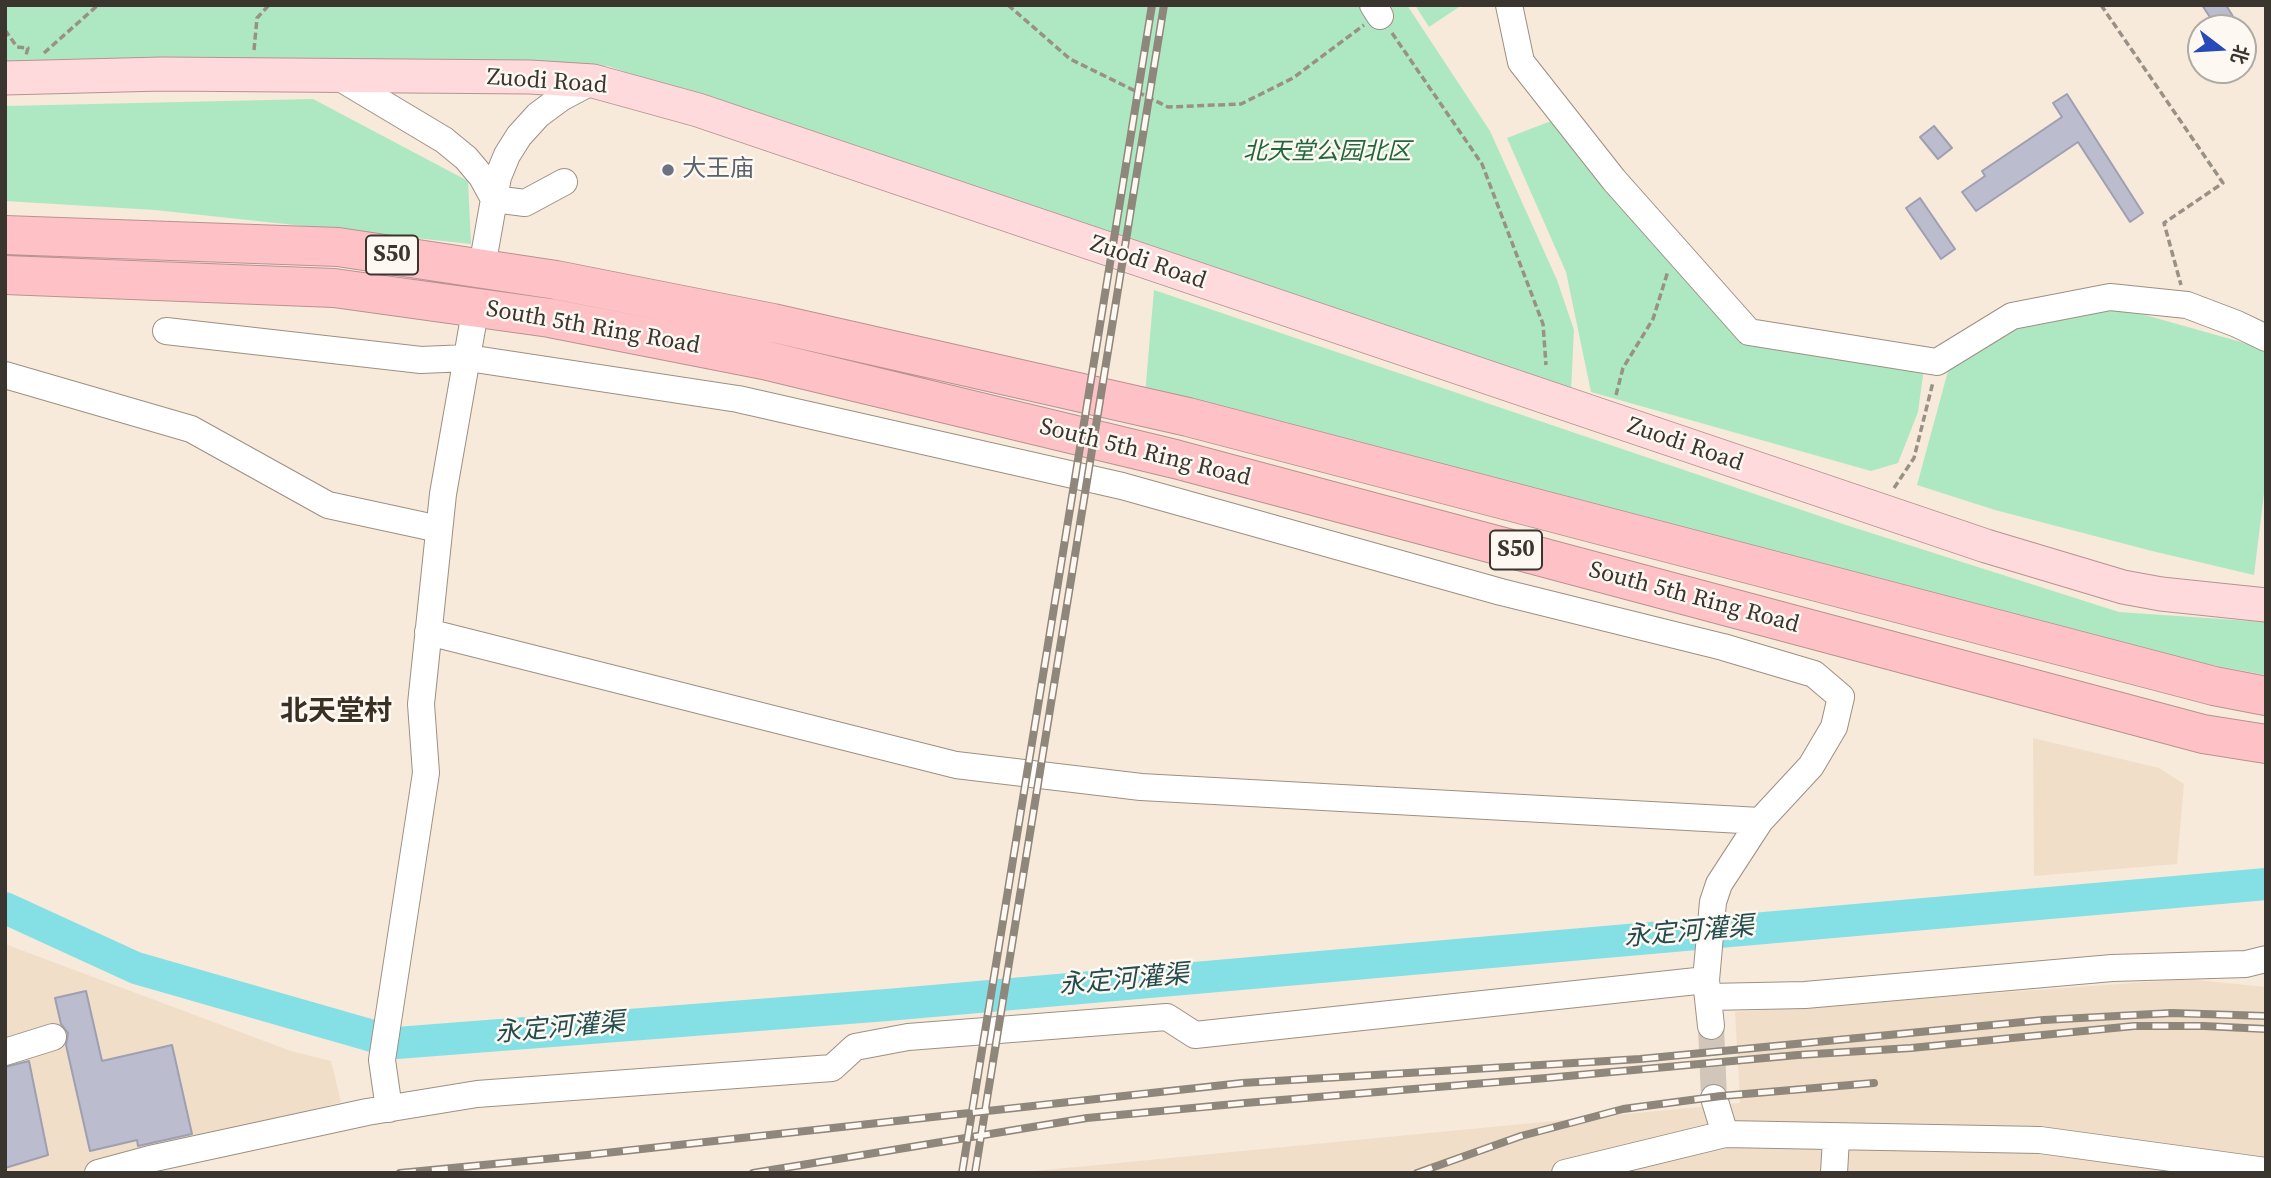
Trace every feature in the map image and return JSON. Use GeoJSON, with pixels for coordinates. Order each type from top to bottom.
{"type":"FeatureCollection","features":[{"type":"Feature","properties":{"kind":"highway","name":"South 5th Ring Road"},"geometry":{"type":"LineString","coordinates":[[5,235],[338,247],[556,280],[773,323],[1188,417],[2214,687],[2266,696]]}},
{"type":"Feature","properties":{"kind":"highway","name":"South 5th Ring Road"},"geometry":{"type":"LineString","coordinates":[[5,275],[334,288],[550,318],[764,360],[1175,459],[2203,734],[2266,744]]}},
{"type":"Feature","properties":{"kind":"main road","name":"Zuodi Road"},"geometry":{"type":"LineString","coordinates":[[13,78],[162,74],[530,77],[593,81],[698,110],[1986,546],[2123,587],[2266,606]]}},
{"type":"Feature","properties":{"kind":"street"},"geometry":{"type":"LineString","coordinates":[[1509,5],[1521,62],[1615,180],[1749,332],[1937,362],[2012,316],[2110,297],[2187,305],[2266,338]]}},
{"type":"Feature","properties":{"kind":"street"},"geometry":{"type":"LineString","coordinates":[[337,76],[444,140],[466,158],[482,177],[494,200]]}},
{"type":"Feature","properties":{"kind":"street"},"geometry":{"type":"LineString","coordinates":[[485,250],[498,177],[519,136],[538,115],[593,81]]}},
{"type":"Feature","properties":{"kind":"street"},"geometry":{"type":"LineString","coordinates":[[494,200],[525,203],[564,182]]}},
{"type":"Feature","properties":{"kind":"street"},"geometry":{"type":"LineString","coordinates":[[389,1109],[382,1060],[426,773],[421,704],[443,494],[473,323]]}},
{"type":"Feature","properties":{"kind":"street"},"geometry":{"type":"LineString","coordinates":[[166,331],[421,360],[468,358],[738,399],[1122,486],[1501,592],[1723,647],[1814,674],[1841,697],[1835,727],[1811,766],[1760,821],[1719,884],[1713,902],[1707,985],[1711,1026]]}},
{"type":"Feature","properties":{"kind":"street"},"geometry":{"type":"LineString","coordinates":[[5,375],[191,429],[328,506],[439,529]]}},
{"type":"Feature","properties":{"kind":"street"},"geometry":{"type":"LineString","coordinates":[[428,632],[956,765],[1142,787],[1760,821]]}},
{"type":"Feature","properties":{"kind":"street"},"geometry":{"type":"LineString","coordinates":[[97,1173],[150,1159],[389,1109],[477,1094],[832,1068],[855,1047],[908,1037],[1167,1017],[1195,1035],[1707,985],[1805,995],[2112,968],[2246,964],[2266,959]]}},
{"type":"Feature","properties":{"kind":"street"},"geometry":{"type":"LineString","coordinates":[[5,1052],[52,1037]]}},
{"type":"Feature","properties":{"kind":"street"},"geometry":{"type":"LineString","coordinates":[[1714,1098],[1724,1134]]}},
{"type":"Feature","properties":{"kind":"street"},"geometry":{"type":"LineString","coordinates":[[1564,1173],[1724,1134],[2040,1140],[2266,1171]]}},
{"type":"Feature","properties":{"kind":"street"},"geometry":{"type":"LineString","coordinates":[[1834,1173],[1836,1138]]}},
{"type":"Feature","properties":{"kind":"path"},"geometry":{"type":"LineString","coordinates":[[13,78],[98,5]]}},
{"type":"Feature","properties":{"kind":"path"},"geometry":{"type":"LineString","coordinates":[[252,75],[257,18],[269,5]]}},
{"type":"Feature","properties":{"kind":"path"},"geometry":{"type":"LineString","coordinates":[[1008,5],[1070,59],[1168,107],[1241,104],[1293,78],[1377,11],[1482,164],[1543,324],[1546,365]]}},
{"type":"Feature","properties":{"kind":"path"},"geometry":{"type":"LineString","coordinates":[[2101,5],[2223,183],[2164,223],[2187,305]]}},
{"type":"Feature","properties":{"kind":"path"},"geometry":{"type":"LineString","coordinates":[[1612,406],[1623,368],[1653,319],[1676,249]]}},
{"type":"Feature","properties":{"kind":"path"},"geometry":{"type":"LineString","coordinates":[[1903,496],[1893,487],[1914,458],[1929,406],[1937,362]]}},
{"type":"Feature","properties":{"kind":"shaded area"},"geometry":{"type":"Polygon","coordinates":[[[2033,738],[2159,768],[2184,784],[2177,864],[2034,876],[2033,738]]]}},
{"type":"Feature","properties":{"kind":"shaded area"},"geometry":{"type":"Polygon","coordinates":[[[5,944],[291,1051],[331,1061],[341,1102],[78,1173],[5,1173],[5,944]]]}},
{"type":"Feature","properties":{"kind":"shaded area"},"geometry":{"type":"Polygon","coordinates":[[[2187,979],[2266,987],[2266,1173],[1014,1173],[1740,1103],[1735,1012],[2187,979]]]}},
{"type":"Feature","properties":{"kind":"green space","name":"北天堂公园北区"},"geometry":{"type":"Polygon","coordinates":[[[5,5],[1407,5],[1490,131],[1557,280],[1574,330],[1571,391],[1075,226],[608,66],[329,61],[5,64],[5,5]]]}},
{"type":"Feature","properties":{"kind":"green space"},"geometry":{"type":"Polygon","coordinates":[[[1415,5],[1462,5],[1429,27],[1415,5]]]}},
{"type":"Feature","properties":{"kind":"green space"},"geometry":{"type":"Polygon","coordinates":[[[313,99],[468,181],[471,244],[155,210],[5,201],[5,106],[313,99]]]}},
{"type":"Feature","properties":{"kind":"green space"},"geometry":{"type":"Polygon","coordinates":[[[1551,121],[1678,272],[1751,345],[1924,368],[1918,412],[1898,463],[1871,471],[1591,392],[1566,272],[1507,138],[1551,121]]]}},
{"type":"Feature","properties":{"kind":"green space"},"geometry":{"type":"Polygon","coordinates":[[[1154,290],[1846,525],[2119,612],[2266,622],[2266,675],[2169,657],[1145,394],[1154,290]]]}},
{"type":"Feature","properties":{"kind":"green space"},"geometry":{"type":"Polygon","coordinates":[[[2113,306],[2266,349],[2266,477],[2254,575],[1995,510],[1917,485],[1948,371],[2023,322],[2113,306]]]}},
{"type":"Feature","properties":{"kind":"building"},"geometry":{"type":"Polygon","coordinates":[[[2202,5],[2226,5],[2231,14],[2208,14],[2202,5]]]}},
{"type":"Feature","properties":{"kind":"building"},"geometry":{"type":"Polygon","coordinates":[[[2067,94],[2143,213],[2130,222],[2078,142],[1976,211],[1962,192],[1985,176],[1982,171],[2062,117],[2053,103],[2067,94]]]}},
{"type":"Feature","properties":{"kind":"building"},"geometry":{"type":"Polygon","coordinates":[[[1934,126],[1952,148],[1938,159],[1920,137],[1934,126]]]}},
{"type":"Feature","properties":{"kind":"building"},"geometry":{"type":"Polygon","coordinates":[[[1920,198],[1955,249],[1941,259],[1906,208],[1920,198]]]}},
{"type":"Feature","properties":{"kind":"building"},"geometry":{"type":"Polygon","coordinates":[[[86,991],[102,1061],[172,1045],[192,1134],[138,1146],[137,1140],[90,1151],[66,1045],[68,1033],[61,1024],[55,998],[86,991]]]}},
{"type":"Feature","properties":{"kind":"building"},"geometry":{"type":"Polygon","coordinates":[[[29,1061],[48,1155],[5,1168],[5,1067],[29,1061]]]}},
{"type":"Feature","properties":{"kind":"waterway","name":"永定河灌渠"},"geometry":{"type":"LineString","coordinates":[[5,908],[136,968],[397,1043],[887,1005],[2266,884]]}},
{"type":"Feature","properties":{"kind":"tunnel"},"geometry":{"type":"LineString","coordinates":[[1711,1026],[1714,1098]]}},
{"type":"Feature","properties":{"kind":"railway"},"geometry":{"type":"LineString","coordinates":[[962,1173],[1152,5]]}},
{"type":"Feature","properties":{"kind":"railway"},"geometry":{"type":"LineString","coordinates":[[975,1173],[1164,5]]}},
{"type":"Feature","properties":{"kind":"railway"},"geometry":{"type":"LineString","coordinates":[[400,1173],[1242,1083],[1640,1059],[2044,1020],[2172,1013],[2266,1016]]}},
{"type":"Feature","properties":{"kind":"railway"},"geometry":{"type":"LineString","coordinates":[[753,1173],[1087,1118],[1798,1055],[1911,1048],[2134,1026],[2266,1029]]}},
{"type":"Feature","properties":{"kind":"railway"},"geometry":{"type":"LineString","coordinates":[[1417,1173],[1521,1136],[1623,1109],[1721,1096],[1874,1083]]}},
{"type":"Feature","properties":{"kind":"place","name":"大王庙"},"geometry":{"type":"Point","coordinates":[668,170]}},
{"type":"Feature","properties":{"kind":"district","name":"北天堂村"},"geometry":{"type":"Point","coordinates":[336,713]}}]}
